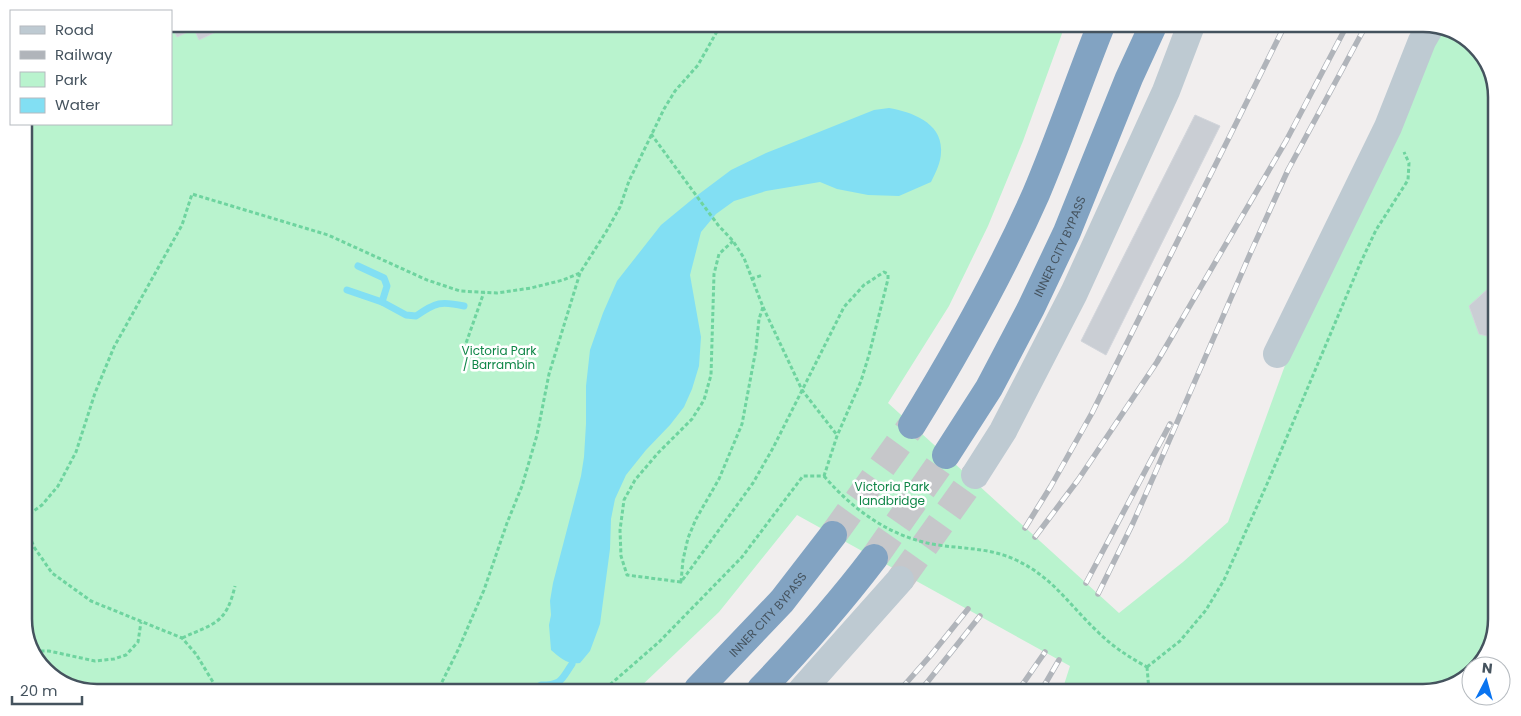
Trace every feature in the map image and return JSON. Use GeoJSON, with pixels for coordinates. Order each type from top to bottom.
{"type":"FeatureCollection","features":[{"type":"Feature","properties":{"kind":"highway"},"geometry":{"type":"LineString","coordinates":[[912,425],[964,338],[1009,251],[1058,142],[1099,32]]}},
{"type":"Feature","properties":{"kind":"highway","name":"INNER CITY BYPASS"},"geometry":{"type":"LineString","coordinates":[[946,455],[989,388],[1032,308],[1067,232],[1150,32]]}},
{"type":"Feature","properties":{"kind":"highway","name":"INNER CITY BYPASS"},"geometry":{"type":"LineString","coordinates":[[703,684],[782,601],[833,535]]}},
{"type":"Feature","properties":{"kind":"highway"},"geometry":{"type":"LineString","coordinates":[[767,684],[853,586],[874,558]]}},
{"type":"Feature","properties":{"kind":"lane"},"geometry":{"type":"LineString","coordinates":[[975,475],[1003,431],[1074,292],[1166,91],[1188,32]]}},
{"type":"Feature","properties":{"kind":"lane"},"geometry":{"type":"LineString","coordinates":[[1277,354],[1388,127],[1427,33]]}},
{"type":"Feature","properties":{"kind":"lane"},"geometry":{"type":"LineString","coordinates":[[807,684],[900,580]]}},
{"type":"Feature","properties":{"kind":"path"},"geometry":{"type":"LineString","coordinates":[[441,684],[484,590],[522,486],[534,450],[549,374],[580,274],[620,207],[629,181],[664,108],[675,91],[698,64],[717,32]]}},
{"type":"Feature","properties":{"kind":"path"},"geometry":{"type":"LineString","coordinates":[[1147,667],[1180,641],[1206,610],[1224,580],[1267,484],[1360,264],[1376,230],[1408,180],[1409,163],[1405,153],[1388,127]]}},
{"type":"Feature","properties":{"kind":"path"},"geometry":{"type":"LineString","coordinates":[[651,134],[744,258],[763,307],[802,390],[837,436]]}},
{"type":"Feature","properties":{"kind":"path"},"geometry":{"type":"LineString","coordinates":[[33,512],[42,505],[58,486],[76,452],[95,393],[114,347],[182,225],[192,194],[328,235],[427,280],[460,291],[497,293],[532,288],[580,274]]}},
{"type":"Feature","properties":{"kind":"path"},"geometry":{"type":"LineString","coordinates":[[681,582],[627,575],[621,556],[620,530],[624,500],[635,480],[658,453],[692,419],[704,400],[711,375],[714,274],[719,254],[733,241]]}},
{"type":"Feature","properties":{"kind":"path"},"geometry":{"type":"LineString","coordinates":[[681,582],[753,483],[773,448],[844,307],[864,285],[884,272],[888,274],[869,355],[861,381],[837,436],[824,476]]}},
{"type":"Feature","properties":{"kind":"path"},"geometry":{"type":"LineString","coordinates":[[752,279],[763,276]]}},
{"type":"Feature","properties":{"kind":"path"},"geometry":{"type":"LineString","coordinates":[[464,350],[484,292]]}},
{"type":"Feature","properties":{"kind":"path"},"geometry":{"type":"LineString","coordinates":[[681,582],[682,560],[688,538],[696,519],[719,479],[742,424],[756,349],[759,319],[763,307]]}},
{"type":"Feature","properties":{"kind":"path"},"geometry":{"type":"LineString","coordinates":[[611,684],[659,642],[742,558],[804,476],[824,476]]}},
{"type":"Feature","properties":{"kind":"path"},"geometry":{"type":"LineString","coordinates":[[824,476],[852,506],[894,532],[937,545],[985,550],[1014,559],[1031,568],[1061,592],[1099,633],[1122,652],[1147,667]]}},
{"type":"Feature","properties":{"kind":"path"},"geometry":{"type":"LineString","coordinates":[[33,545],[52,573],[91,602],[182,638],[196,654],[214,684]]}},
{"type":"Feature","properties":{"kind":"path"},"geometry":{"type":"LineString","coordinates":[[182,638],[223,617],[230,604],[235,586]]}},
{"type":"Feature","properties":{"kind":"path"},"geometry":{"type":"LineString","coordinates":[[41,652],[49,651],[95,661],[114,659],[126,655],[138,642],[141,622]]}},
{"type":"Feature","properties":{"kind":"path"},"geometry":{"type":"LineString","coordinates":[[1147,667],[1148,684]]}},
{"type":"Feature","properties":{"kind":"green space","name":"Victoria Park / Barrambin"},"geometry":{"type":"Polygon","coordinates":[[[172,32],[1063,32],[1023,141],[988,226],[949,306],[888,403],[1119,613],[1183,562],[1228,522],[1327,250],[1418,32],[1448,37],[1460,43],[1478,61],[1485,77],[1488,93],[1488,618],[1487,631],[1480,651],[1476,656],[1461,656],[1460,673],[1448,679],[1423,684],[1064,684],[1070,666],[797,515],[719,612],[643,684],[98,684],[73,679],[65,675],[41,651],[37,643],[33,623],[33,125],[172,125],[172,32]]]}},
{"type":"Feature","properties":{"kind":"water"},"geometry":{"type":"Polygon","coordinates":[[[889,108],[916,116],[931,126],[937,133],[941,156],[931,182],[899,196],[868,195],[837,189],[820,182],[766,191],[734,201],[716,214],[701,232],[690,275],[701,337],[699,366],[692,389],[684,407],[626,475],[615,499],[611,519],[610,549],[600,624],[590,651],[580,663],[564,660],[551,650],[550,601],[581,476],[584,457],[586,386],[590,350],[617,281],[661,225],[731,170],[766,153],[874,110],[889,108]]]}},
{"type":"Feature","properties":{"kind":"building"},"geometry":{"type":"Polygon","coordinates":[[[175,32],[188,32],[177,37],[175,32]]]}},
{"type":"Feature","properties":{"kind":"building"},"geometry":{"type":"Polygon","coordinates":[[[195,32],[216,32],[199,40],[195,32]]]}},
{"type":"Feature","properties":{"kind":"building"},"geometry":{"type":"Polygon","coordinates":[[[1195,115],[1220,126],[1106,355],[1081,341],[1195,115]]]}},
{"type":"Feature","properties":{"kind":"building"},"geometry":{"type":"Polygon","coordinates":[[[1488,289],[1488,336],[1479,334],[1469,306],[1488,289]]]}},
{"type":"Feature","properties":{"kind":"waterway"},"geometry":{"type":"LineString","coordinates":[[358,266],[384,278],[387,286],[382,302],[406,315],[416,316],[434,305],[444,303],[464,306]]}},
{"type":"Feature","properties":{"kind":"waterway"},"geometry":{"type":"LineString","coordinates":[[347,290],[382,302]]}},
{"type":"Feature","properties":{"kind":"waterway"},"geometry":{"type":"LineString","coordinates":[[553,684],[563,678],[572,664]]}},
{"type":"Feature","properties":{"kind":"tunnel"},"geometry":{"type":"LineString","coordinates":[[833,535],[912,425]]}},
{"type":"Feature","properties":{"kind":"tunnel"},"geometry":{"type":"LineString","coordinates":[[874,558],[946,455]]}},
{"type":"Feature","properties":{"kind":"tunnel"},"geometry":{"type":"LineString","coordinates":[[900,580],[975,475]]}},
{"type":"Feature","properties":{"kind":"railway"},"geometry":{"type":"LineString","coordinates":[[1025,528],[1092,413],[1282,32]]}},
{"type":"Feature","properties":{"kind":"railway"},"geometry":{"type":"LineString","coordinates":[[1035,537],[1078,480],[1157,362],[1286,141],[1343,32]]}},
{"type":"Feature","properties":{"kind":"railway"},"geometry":{"type":"LineString","coordinates":[[1098,594],[1133,523],[1288,170],[1362,32]]}},
{"type":"Feature","properties":{"kind":"railway"},"geometry":{"type":"LineString","coordinates":[[1086,583],[1170,424]]}},
{"type":"Feature","properties":{"kind":"railway"},"geometry":{"type":"LineString","coordinates":[[905,684],[968,609]]}},
{"type":"Feature","properties":{"kind":"railway"},"geometry":{"type":"LineString","coordinates":[[926,684],[980,616]]}},
{"type":"Feature","properties":{"kind":"railway"},"geometry":{"type":"LineString","coordinates":[[1023,684],[1045,652]]}},
{"type":"Feature","properties":{"kind":"railway"},"geometry":{"type":"LineString","coordinates":[[1045,684],[1059,660]]}},
{"type":"Feature","properties":{"kind":"park label","name":"Victoria Park landbridge"},"geometry":{"type":"Point","coordinates":[892,493]}}]}
